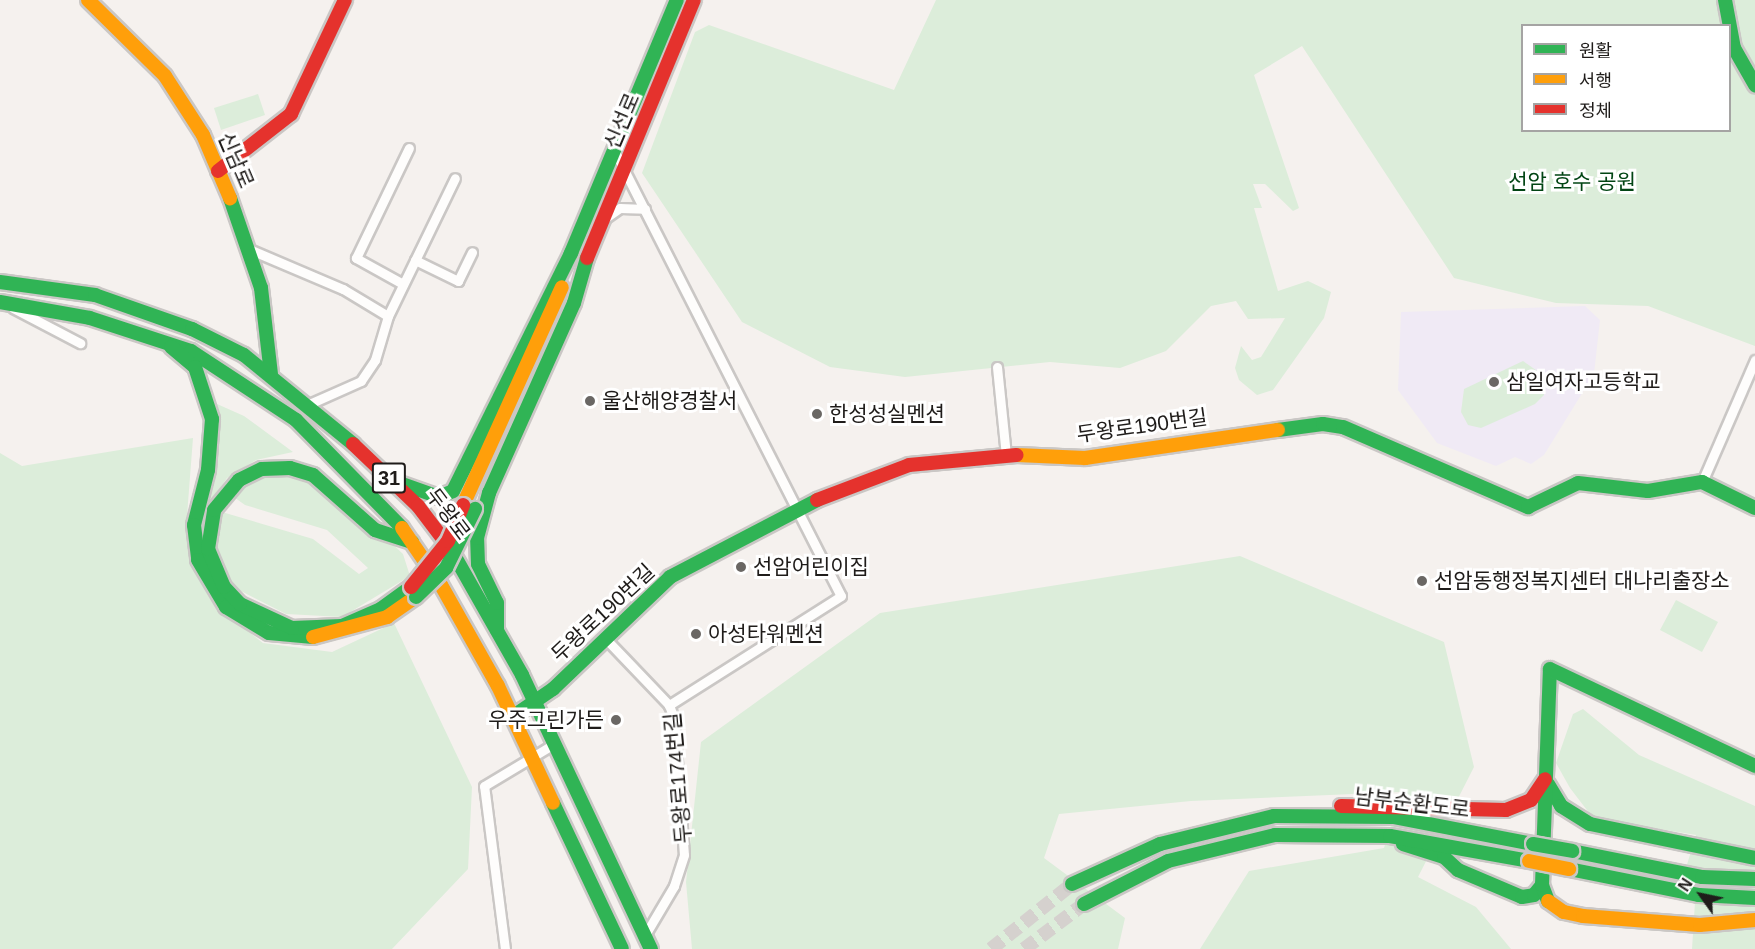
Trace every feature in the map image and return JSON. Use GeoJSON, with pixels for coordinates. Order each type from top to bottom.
{"type":"FeatureCollection","features":[{"type":"Feature","properties":{"kind":"main road","name":"신남로"},"geometry":{"type":"LineString","coordinates":[[88,0],[165,76],[203,135],[251,250],[261,288],[271,374]]}},
{"type":"Feature","properties":{"kind":"main road"},"geometry":{"type":"LineString","coordinates":[[218,171],[291,114],[345,0]]}},
{"type":"Feature","properties":{"kind":"main road","name":"신선로"},"geometry":{"type":"LineString","coordinates":[[571,253],[677,0]]}},
{"type":"Feature","properties":{"kind":"main road","name":"신선로"},"geometry":{"type":"LineString","coordinates":[[587,258],[694,0]]}},
{"type":"Feature","properties":{"kind":"main road"},"geometry":{"type":"LineString","coordinates":[[1725,0],[1730,24]]}},
{"type":"Feature","properties":{"kind":"main road"},"geometry":{"type":"LineString","coordinates":[[1731,32],[1734,48],[1755,85]]}},
{"type":"Feature","properties":{"kind":"main road"},"geometry":{"type":"LineString","coordinates":[[391,480],[439,497],[453,491],[571,253]]}},
{"type":"Feature","properties":{"kind":"main road"},"geometry":{"type":"LineString","coordinates":[[162,339],[195,367],[212,419],[208,470],[194,525],[198,560],[226,607],[269,633],[319,638],[387,617],[413,592],[446,568],[469,507],[557,302],[571,253]]}},
{"type":"Feature","properties":{"kind":"main road"},"geometry":{"type":"LineString","coordinates":[[469,507],[587,258]]}},
{"type":"Feature","properties":{"kind":"main road"},"geometry":{"type":"LineString","coordinates":[[498,633],[497,603],[478,564],[477,538],[489,493],[574,303],[587,258]]}},
{"type":"Feature","properties":{"kind":"main road","name":"두왕로"},"geometry":{"type":"LineString","coordinates":[[0,282],[113,301],[192,329],[271,374],[309,404],[391,480],[446,541],[498,633],[535,703],[651,949]]}},
{"type":"Feature","properties":{"kind":"main road"},"geometry":{"type":"LineString","coordinates":[[0,302],[90,318],[162,339],[191,351],[296,420],[395,518],[468,631],[512,717],[622,949]]}},
{"type":"Feature","properties":{"kind":"main road","name":"두왕로190번길"},"geometry":{"type":"LineString","coordinates":[[512,717],[535,703],[670,577],[799,507],[909,465],[1006,455],[1085,458],[1323,424],[1343,427],[1528,507],[1561,487],[1578,483],[1648,491],[1702,482]]}},
{"type":"Feature","properties":{"kind":"main road"},"geometry":{"type":"LineString","coordinates":[[412,542],[375,530],[313,475],[290,468],[262,469],[239,480],[214,510],[208,549],[224,587],[240,604],[292,628],[342,626],[413,592]]}},
{"type":"Feature","properties":{"kind":"main road"},"geometry":{"type":"LineString","coordinates":[[1702,482],[1755,508]]}},
{"type":"Feature","properties":{"kind":"main road"},"geometry":{"type":"LineString","coordinates":[[1755,766],[1550,669],[1542,885],[1551,904],[1571,914],[1700,925],[1755,920]]}},
{"type":"Feature","properties":{"kind":"main road"},"geometry":{"type":"LineString","coordinates":[[1239,823],[1360,805],[1506,810],[1532,800],[1546,776]]}},
{"type":"Feature","properties":{"kind":"main road"},"geometry":{"type":"LineString","coordinates":[[1546,776],[1556,800],[1581,821],[1755,858]]}},
{"type":"Feature","properties":{"kind":"main road","name":"남부순환도로"},"geometry":{"type":"LineString","coordinates":[[1072,884],[1160,844],[1274,816],[1393,817],[1702,877],[1755,879]]}},
{"type":"Feature","properties":{"kind":"main road"},"geometry":{"type":"LineString","coordinates":[[1349,834],[1444,857],[1458,870],[1522,897],[1534,895],[1542,885]]}},
{"type":"Feature","properties":{"kind":"main road","name":"남부순환도로"},"geometry":{"type":"LineString","coordinates":[[1084,904],[1134,875],[1200,851],[1275,835],[1349,834],[1428,841],[1699,895],[1755,898]]}},
{"type":"Feature","properties":{"kind":"street"},"geometry":{"type":"LineString","coordinates":[[403,285],[356,258],[409,148]]}},
{"type":"Feature","properties":{"kind":"street"},"geometry":{"type":"LineString","coordinates":[[614,150],[799,507]]}},
{"type":"Feature","properties":{"kind":"street"},"geometry":{"type":"LineString","coordinates":[[309,404],[361,381],[375,360],[388,316],[455,178]]}},
{"type":"Feature","properties":{"kind":"street"},"geometry":{"type":"LineString","coordinates":[[603,221],[621,208],[645,209]]}},
{"type":"Feature","properties":{"kind":"street"},"geometry":{"type":"LineString","coordinates":[[251,250],[343,289],[388,316]]}},
{"type":"Feature","properties":{"kind":"street"},"geometry":{"type":"LineString","coordinates":[[415,260],[458,281],[472,252]]}},
{"type":"Feature","properties":{"kind":"street"},"geometry":{"type":"LineString","coordinates":[[0,302],[80,343]]}},
{"type":"Feature","properties":{"kind":"street"},"geometry":{"type":"LineString","coordinates":[[1702,482],[1755,360]]}},
{"type":"Feature","properties":{"kind":"street"},"geometry":{"type":"LineString","coordinates":[[997,367],[1006,455]]}},
{"type":"Feature","properties":{"kind":"street","name":"두왕로174번길"},"geometry":{"type":"LineString","coordinates":[[645,936],[674,886],[684,855],[674,719],[669,705],[841,596],[799,507]]}},
{"type":"Feature","properties":{"kind":"street"},"geometry":{"type":"LineString","coordinates":[[605,638],[669,705]]}},
{"type":"Feature","properties":{"kind":"street"},"geometry":{"type":"LineString","coordinates":[[505,949],[484,786],[529,756],[554,744]]}},
{"type":"Feature","properties":{"kind":"shaded area","name":"삼일여자고등학교"},"geometry":{"type":"Polygon","coordinates":[[[1585,306],[1600,320],[1594,374],[1544,455],[1531,464],[1515,457],[1496,466],[1437,443],[1398,390],[1401,312],[1585,306]]]}},
{"type":"Feature","properties":{"kind":"green space","name":"선암 호수 공원"},"geometry":{"type":"Polygon","coordinates":[[[936,0],[1755,0],[1755,346],[1648,306],[1556,303],[1454,278],[1302,46],[1254,75],[1299,208],[1293,211],[1265,184],[1253,184],[1262,208],[1254,208],[1278,291],[1308,281],[1331,292],[1324,318],[1273,390],[1257,395],[1239,380],[1235,368],[1241,346],[1252,360],[1261,357],[1285,318],[1248,319],[1236,301],[1211,306],[1166,351],[1120,368],[1050,362],[905,377],[830,367],[742,322],[642,173],[695,32],[709,25],[894,90],[936,0]]]}},
{"type":"Feature","properties":{"kind":"green space"},"geometry":{"type":"Polygon","coordinates":[[[258,94],[265,115],[221,130],[214,108],[258,94]]]}},
{"type":"Feature","properties":{"kind":"green space"},"geometry":{"type":"Polygon","coordinates":[[[1523,361],[1543,375],[1544,395],[1535,404],[1481,428],[1468,425],[1461,412],[1464,389],[1523,361]]]}},
{"type":"Feature","properties":{"kind":"green space"},"geometry":{"type":"Polygon","coordinates":[[[217,404],[244,416],[293,452],[256,460],[227,478],[205,510],[214,467],[217,404]]]}},
{"type":"Feature","properties":{"kind":"green space"},"geometry":{"type":"Polygon","coordinates":[[[193,438],[186,529],[217,607],[263,643],[332,652],[394,623],[472,787],[468,869],[392,949],[0,949],[0,453],[22,466],[193,438]]]}},
{"type":"Feature","properties":{"kind":"green space"},"geometry":{"type":"Polygon","coordinates":[[[282,472],[310,480],[359,527],[386,538],[403,554],[410,576],[342,617],[286,614],[229,585],[213,560],[222,512],[313,539],[359,574],[368,568],[327,530],[245,505],[231,495],[255,478],[282,472]]]}},
{"type":"Feature","properties":{"kind":"green space"},"geometry":{"type":"Polygon","coordinates":[[[1240,556],[1444,642],[1474,767],[1418,877],[1476,907],[1511,949],[1200,949],[1249,871],[1384,848],[1401,792],[1191,801],[1059,814],[1044,858],[1125,918],[1118,949],[692,949],[686,882],[701,742],[880,613],[1240,556]]]}},
{"type":"Feature","properties":{"kind":"green space"},"geometry":{"type":"Polygon","coordinates":[[[1676,600],[1718,622],[1702,652],[1660,630],[1676,600]]]}},
{"type":"Feature","properties":{"kind":"green space"},"geometry":{"type":"Polygon","coordinates":[[[1583,709],[1639,755],[1755,806],[1755,949],[1692,949],[1695,902],[1682,881],[1696,835],[1593,818],[1570,788],[1556,763],[1573,714],[1583,709]]]}},
{"type":"Feature","properties":{"kind":"tunnel"},"geometry":{"type":"LineString","coordinates":[[991,949],[1072,884]]}},
{"type":"Feature","properties":{"kind":"tunnel"},"geometry":{"type":"LineString","coordinates":[[1024,949],[1084,904]]}},
{"type":"Feature","properties":{"kind":"traffic: fast"},"geometry":{"type":"LineString","coordinates":[[391,480],[439,497],[453,491],[571,253],[677,0]]}},
{"type":"Feature","properties":{"kind":"traffic: fast"},"geometry":{"type":"LineString","coordinates":[[1725,0],[1730,24]]}},
{"type":"Feature","properties":{"kind":"traffic: fast"},"geometry":{"type":"LineString","coordinates":[[1731,32],[1734,48],[1755,85]]}},
{"type":"Feature","properties":{"kind":"traffic: fast"},"geometry":{"type":"LineString","coordinates":[[230,198],[261,288],[271,374]]}},
{"type":"Feature","properties":{"kind":"traffic: fast"},"geometry":{"type":"LineString","coordinates":[[497,630],[497,603],[478,564],[477,538],[489,493],[574,303],[587,258]]}},
{"type":"Feature","properties":{"kind":"traffic: fast"},"geometry":{"type":"LineString","coordinates":[[0,282],[95,295],[192,329],[244,355],[353,444]]}},
{"type":"Feature","properties":{"kind":"traffic: fast"},"geometry":{"type":"LineString","coordinates":[[0,302],[90,318],[191,351],[296,420],[402,528]]}},
{"type":"Feature","properties":{"kind":"traffic: fast"},"geometry":{"type":"LineString","coordinates":[[171,347],[195,367],[212,419],[208,470],[194,525],[198,560],[226,607],[269,633],[313,637]]}},
{"type":"Feature","properties":{"kind":"traffic: fast"},"geometry":{"type":"LineString","coordinates":[[1278,430],[1323,424],[1343,427],[1528,507],[1578,483],[1648,491],[1702,482],[1755,508]]}},
{"type":"Feature","properties":{"kind":"traffic: fast"},"geometry":{"type":"LineString","coordinates":[[411,587],[381,609],[342,626],[292,628],[240,604],[224,587],[208,549],[214,510],[239,480],[262,469],[290,468],[313,475],[375,530],[412,542]]}},
{"type":"Feature","properties":{"kind":"traffic: fast"},"geometry":{"type":"LineString","coordinates":[[512,717],[553,689],[670,577],[817,500]]}},
{"type":"Feature","properties":{"kind":"traffic: fast"},"geometry":{"type":"LineString","coordinates":[[416,597],[446,568],[475,509]]}},
{"type":"Feature","properties":{"kind":"traffic: fast"},"geometry":{"type":"LineString","coordinates":[[450,548],[522,675],[651,949]]}},
{"type":"Feature","properties":{"kind":"traffic: fast"},"geometry":{"type":"LineString","coordinates":[[1548,901],[1542,885],[1550,669],[1755,766]]}},
{"type":"Feature","properties":{"kind":"traffic: fast"},"geometry":{"type":"LineString","coordinates":[[1548,784],[1561,806],[1590,824],[1755,858]]}},
{"type":"Feature","properties":{"kind":"traffic: fast"},"geometry":{"type":"LineString","coordinates":[[553,803],[622,949]]}},
{"type":"Feature","properties":{"kind":"traffic: fast"},"geometry":{"type":"LineString","coordinates":[[1072,884],[1160,844],[1274,816],[1393,817],[1533,844]]}},
{"type":"Feature","properties":{"kind":"traffic: fast"},"geometry":{"type":"LineString","coordinates":[[1084,904],[1168,861],[1275,835],[1390,836],[1529,861]]}},
{"type":"Feature","properties":{"kind":"traffic: fast"},"geometry":{"type":"LineString","coordinates":[[1403,844],[1444,857],[1458,870],[1522,897],[1534,895],[1542,885]]}},
{"type":"Feature","properties":{"kind":"traffic: fast"},"geometry":{"type":"LineString","coordinates":[[1533,844],[1572,851]]}},
{"type":"Feature","properties":{"kind":"traffic: fast"},"geometry":{"type":"LineString","coordinates":[[1572,851],[1702,877],[1755,879]]}},
{"type":"Feature","properties":{"kind":"traffic: fast"},"geometry":{"type":"LineString","coordinates":[[1569,869],[1699,895],[1755,898]]}},
{"type":"Feature","properties":{"kind":"traffic: slow"},"geometry":{"type":"LineString","coordinates":[[88,0],[165,76],[203,135],[230,198]]}},
{"type":"Feature","properties":{"kind":"traffic: slow"},"geometry":{"type":"LineString","coordinates":[[463,505],[562,287]]}},
{"type":"Feature","properties":{"kind":"traffic: slow"},"geometry":{"type":"LineString","coordinates":[[1017,455],[1085,458],[1278,430]]}},
{"type":"Feature","properties":{"kind":"traffic: slow"},"geometry":{"type":"LineString","coordinates":[[402,528],[441,585],[498,686],[553,803]]}},
{"type":"Feature","properties":{"kind":"traffic: slow"},"geometry":{"type":"LineString","coordinates":[[313,637],[387,617],[416,597]]}},
{"type":"Feature","properties":{"kind":"traffic: slow"},"geometry":{"type":"LineString","coordinates":[[1529,861],[1569,869]]}},
{"type":"Feature","properties":{"kind":"traffic: slow"},"geometry":{"type":"LineString","coordinates":[[1548,901],[1564,912],[1583,916],[1700,925],[1755,920]]}},
{"type":"Feature","properties":{"kind":"traffic: jam"},"geometry":{"type":"LineString","coordinates":[[218,171],[291,114],[345,0]]}},
{"type":"Feature","properties":{"kind":"traffic: jam"},"geometry":{"type":"LineString","coordinates":[[587,258],[694,0]]}},
{"type":"Feature","properties":{"kind":"traffic: jam"},"geometry":{"type":"LineString","coordinates":[[353,444],[418,506],[450,548]]}},
{"type":"Feature","properties":{"kind":"traffic: jam"},"geometry":{"type":"LineString","coordinates":[[817,500],[909,465],[1017,455]]}},
{"type":"Feature","properties":{"kind":"traffic: jam"},"geometry":{"type":"LineString","coordinates":[[411,587],[448,541],[463,505]]}},
{"type":"Feature","properties":{"kind":"traffic: jam"},"geometry":{"type":"LineString","coordinates":[[1341,806],[1506,810],[1531,800],[1545,779]]}},
{"type":"Feature","properties":{"kind":"place","name":"삼일여자고등학교"},"geometry":{"type":"Point","coordinates":[1494,382]}},
{"type":"Feature","properties":{"kind":"place","name":"울산해양경찰서"},"geometry":{"type":"Point","coordinates":[590,401]}},
{"type":"Feature","properties":{"kind":"place","name":"한성성실멘션"},"geometry":{"type":"Point","coordinates":[817,414]}},
{"type":"Feature","properties":{"kind":"place","name":"선암어린이집"},"geometry":{"type":"Point","coordinates":[741,567]}},
{"type":"Feature","properties":{"kind":"place","name":"선암동행정복지센터 대나리출장소"},"geometry":{"type":"Point","coordinates":[1422,581]}},
{"type":"Feature","properties":{"kind":"place","name":"아성타워멘션"},"geometry":{"type":"Point","coordinates":[696,634]}},
{"type":"Feature","properties":{"kind":"place","name":"우주그린가든"},"geometry":{"type":"Point","coordinates":[616,720]}}]}
